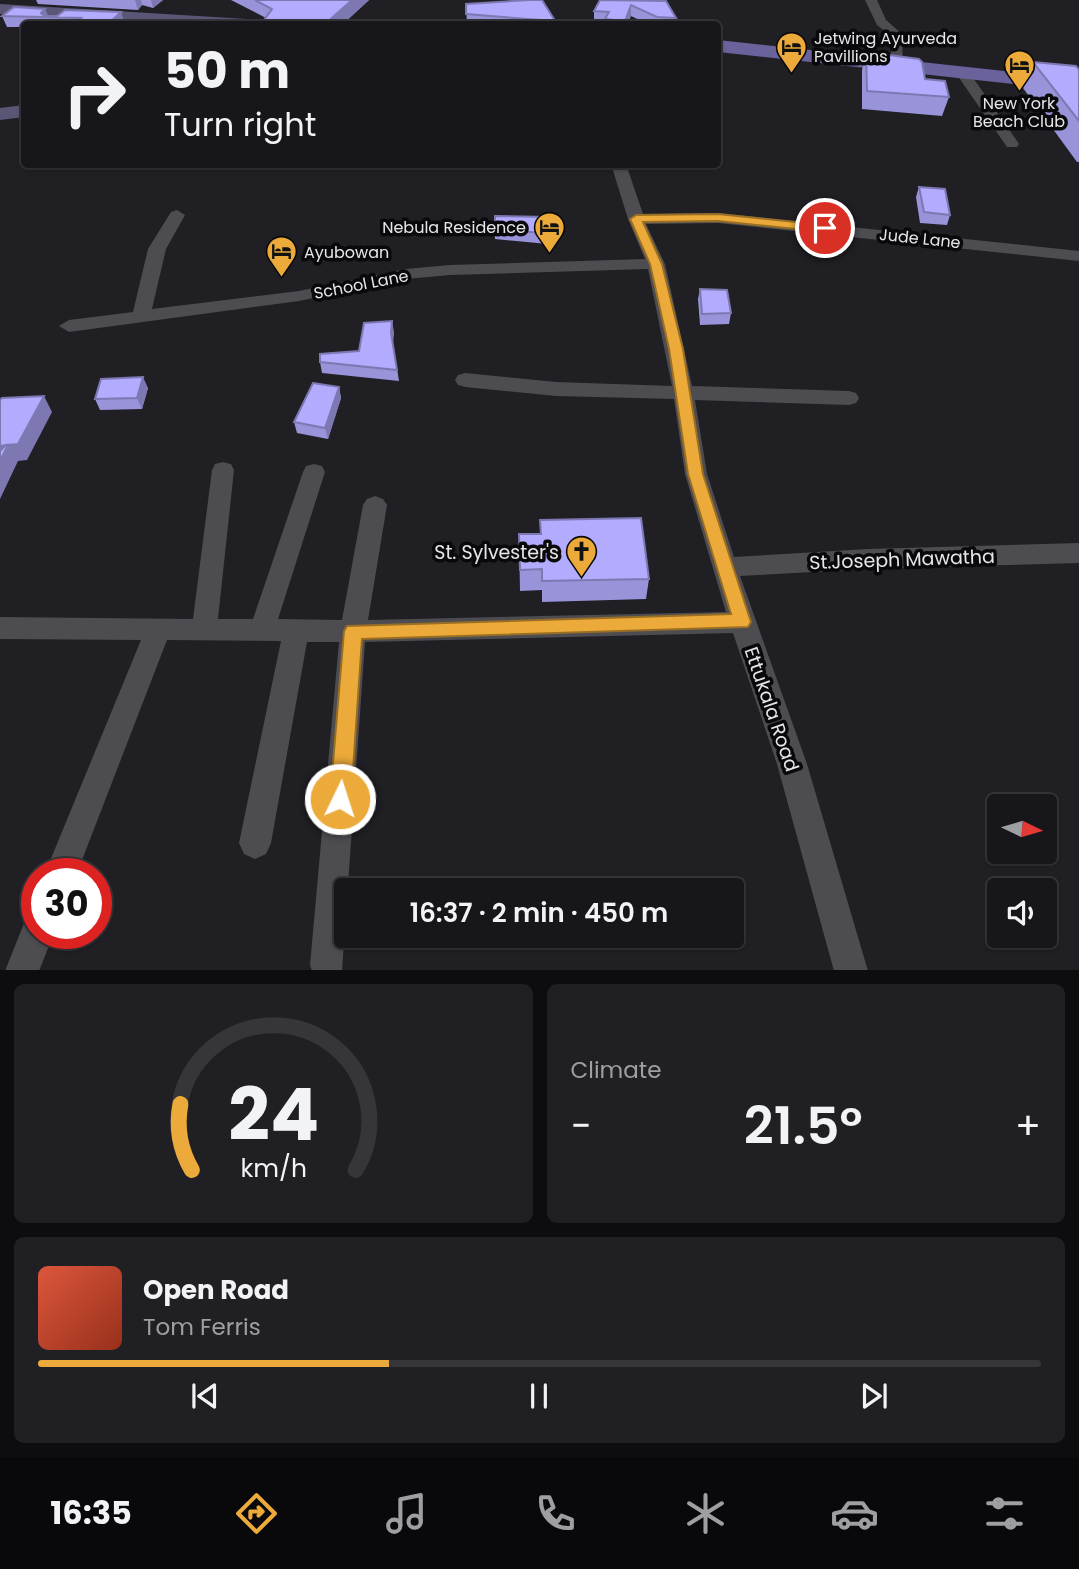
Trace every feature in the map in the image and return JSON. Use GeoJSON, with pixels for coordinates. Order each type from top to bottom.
{"type":"FeatureCollection","features":[{"type":"Feature","properties":{"kind":"main road"},"geometry":{"type":"LineString","coordinates":[[721,46],[1079,85]]}},
{"type":"Feature","properties":{"kind":"street"},"geometry":{"type":"LineString","coordinates":[[871,0],[881,22],[896,34],[898,66]]}},
{"type":"Feature","properties":{"kind":"street"},"geometry":{"type":"LineString","coordinates":[[0,9],[202,21]]}},
{"type":"Feature","properties":{"kind":"street"},"geometry":{"type":"LineString","coordinates":[[58,21],[68,12]]}},
{"type":"Feature","properties":{"kind":"street"},"geometry":{"type":"LineString","coordinates":[[962,72],[1012,144]]}},
{"type":"Feature","properties":{"kind":"street"},"geometry":{"type":"LineString","coordinates":[[0,114],[21,111]]}},
{"type":"Feature","properties":{"kind":"street","name":"Ettukala Road"},"geometry":{"type":"LineString","coordinates":[[619,168],[636,219],[656,264],[676,349],[696,474],[742,622],[792,764],[851,970]]}},
{"type":"Feature","properties":{"kind":"street"},"geometry":{"type":"LineString","coordinates":[[141,317],[157,249],[177,215]]}},
{"type":"Feature","properties":{"kind":"street","name":"Jude Lane"},"geometry":{"type":"LineString","coordinates":[[636,219],[718,218],[1079,256]]}},
{"type":"Feature","properties":{"kind":"street","name":"School Lane"},"geometry":{"type":"LineString","coordinates":[[69,326],[299,296],[428,272],[656,264]]}},
{"type":"Feature","properties":{"kind":"street"},"geometry":{"type":"LineString","coordinates":[[465,380],[556,389],[849,398]]}},
{"type":"Feature","properties":{"kind":"street"},"geometry":{"type":"LineString","coordinates":[[204,631],[223,470]]}},
{"type":"Feature","properties":{"kind":"street"},"geometry":{"type":"LineString","coordinates":[[262,631],[314,472]]}},
{"type":"Feature","properties":{"kind":"street"},"geometry":{"type":"LineString","coordinates":[[327,965],[354,631],[375,505]]}},
{"type":"Feature","properties":{"kind":"street","name":"St.Joseph Mawatha"},"geometry":{"type":"LineString","coordinates":[[724,567],[867,559],[1079,553]]}},
{"type":"Feature","properties":{"kind":"street"},"geometry":{"type":"LineString","coordinates":[[0,628],[354,631],[742,622]]}},
{"type":"Feature","properties":{"kind":"street"},"geometry":{"type":"LineString","coordinates":[[255,843],[296,630]]}},
{"type":"Feature","properties":{"kind":"street"},"geometry":{"type":"LineString","coordinates":[[67,858],[158,631]]}},
{"type":"Feature","properties":{"kind":"street"},"geometry":{"type":"LineString","coordinates":[[22,970],[31,949]]}},
{"type":"Feature","properties":{"kind":"building"},"geometry":{"type":"Polygon","coordinates":[[[255,0],[352,0],[328,21],[263,21],[272,9],[255,0]]]}},
{"type":"Feature","properties":{"kind":"building"},"geometry":{"type":"Polygon","coordinates":[[[542,0],[555,21],[466,14],[466,4],[542,0]]]}},
{"type":"Feature","properties":{"kind":"building"},"geometry":{"type":"Polygon","coordinates":[[[600,0],[666,1],[676,18],[657,17],[631,5],[625,21],[605,19],[609,12],[594,11],[600,0]]]}},
{"type":"Feature","properties":{"kind":"building"},"geometry":{"type":"Polygon","coordinates":[[[14,7],[45,9],[41,13],[44,16],[57,16],[65,10],[121,12],[111,21],[2,16],[14,7]]]}},
{"type":"Feature","properties":{"kind":"building"},"geometry":{"type":"Polygon","coordinates":[[[866,52],[919,59],[925,79],[945,81],[949,97],[867,91],[866,52]]]}},
{"type":"Feature","properties":{"kind":"building"},"geometry":{"type":"Polygon","coordinates":[[[1033,62],[1076,66],[1079,70],[1079,121],[1033,62]]]}},
{"type":"Feature","properties":{"kind":"building"},"geometry":{"type":"Polygon","coordinates":[[[919,187],[945,189],[950,215],[924,212],[919,187]]]}},
{"type":"Feature","properties":{"kind":"building"},"geometry":{"type":"Polygon","coordinates":[[[495,216],[550,217],[548,234],[495,228],[495,216]]]}},
{"type":"Feature","properties":{"kind":"building"},"geometry":{"type":"Polygon","coordinates":[[[700,289],[727,290],[731,313],[702,314],[700,289]]]}},
{"type":"Feature","properties":{"kind":"building"},"geometry":{"type":"Polygon","coordinates":[[[392,321],[391,333],[397,370],[320,362],[320,354],[359,351],[364,323],[392,321]]]}},
{"type":"Feature","properties":{"kind":"building"},"geometry":{"type":"Polygon","coordinates":[[[143,377],[137,398],[95,399],[101,379],[143,377]]]}},
{"type":"Feature","properties":{"kind":"building"},"geometry":{"type":"Polygon","coordinates":[[[313,383],[339,387],[325,428],[294,422],[313,383]]]}},
{"type":"Feature","properties":{"kind":"building"},"geometry":{"type":"Polygon","coordinates":[[[44,396],[18,444],[8,445],[0,461],[0,451],[6,445],[0,446],[0,400],[44,396]]]}},
{"type":"Feature","properties":{"kind":"building","name":"St. Sylvester's"},"geometry":{"type":"Polygon","coordinates":[[[641,518],[649,579],[542,581],[542,569],[520,570],[519,534],[541,534],[540,520],[641,518]]]}},
{"type":"Feature","properties":{"kind":"place","name":"Jetwing Ayurveda Pavillions"},"geometry":{"type":"Point","coordinates":[791,74]}},
{"type":"Feature","properties":{"kind":"place","name":"New York Beach Club"},"geometry":{"type":"Point","coordinates":[1019,93]}},
{"type":"Feature","properties":{"kind":"place","name":"Nebula Residence"},"geometry":{"type":"Point","coordinates":[549,254]}},
{"type":"Feature","properties":{"kind":"place","name":"Ayubowan"},"geometry":{"type":"Point","coordinates":[281,279]}},
{"type":"Feature","properties":{"kind":"place","name":"St. Sylvester's"},"geometry":{"type":"Point","coordinates":[582,579]}},
{"type":"Feature","properties":{"kind":"route"},"geometry":{"type":"LineString","coordinates":[[340,799],[354,631],[742,622],[696,474],[676,349],[656,264],[636,219],[718,218],[825,228]]}}]}
